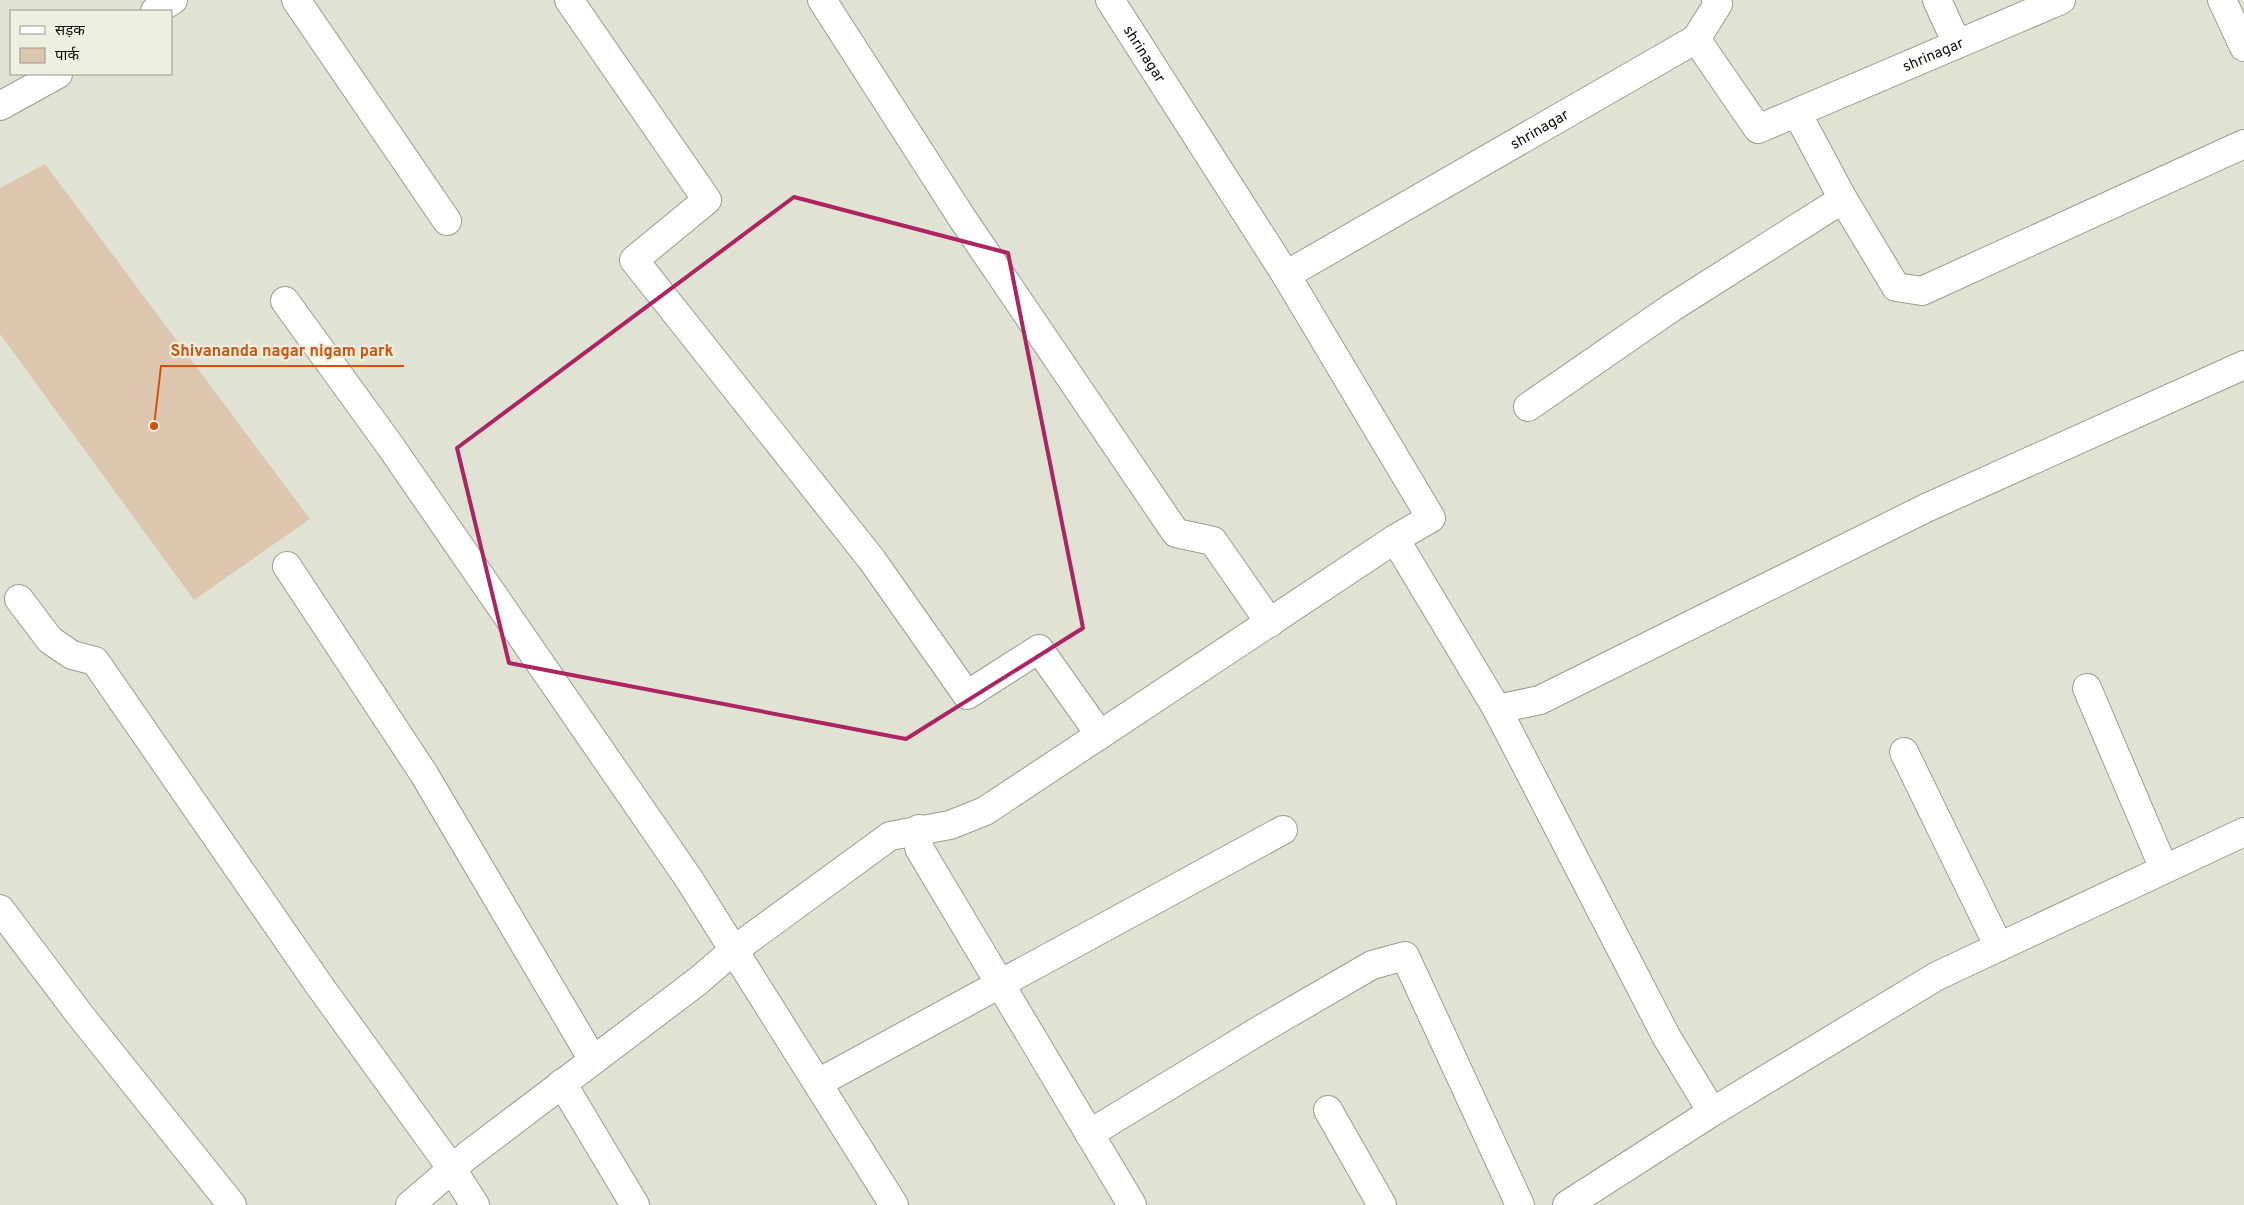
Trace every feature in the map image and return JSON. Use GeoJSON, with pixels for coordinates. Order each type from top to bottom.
{"type":"FeatureCollection","features":[{"type":"Feature","properties":{"kind":"street"},"geometry":{"type":"LineString","coordinates":[[158,10],[173,0]]}},
{"type":"Feature","properties":{"kind":"street"},"geometry":{"type":"LineString","coordinates":[[296,0],[447,221]]}},
{"type":"Feature","properties":{"kind":"street"},"geometry":{"type":"LineString","coordinates":[[569,0],[707,200],[634,260],[872,560],[967,695],[1039,649],[1100,735]]}},
{"type":"Feature","properties":{"kind":"street"},"geometry":{"type":"LineString","coordinates":[[822,0],[962,218],[1176,534],[1213,541],[1270,623]]}},
{"type":"Feature","properties":{"kind":"street","name":"shrinagar"},"geometry":{"type":"LineString","coordinates":[[1110,0],[1286,275],[1696,39],[1758,129],[2061,0]]}},
{"type":"Feature","properties":{"kind":"street"},"geometry":{"type":"LineString","coordinates":[[1696,39],[1718,4],[1716,0]]}},
{"type":"Feature","properties":{"kind":"street"},"geometry":{"type":"LineString","coordinates":[[1937,0],[1957,44]]}},
{"type":"Feature","properties":{"kind":"street"},"geometry":{"type":"LineString","coordinates":[[2222,0],[2244,47]]}},
{"type":"Feature","properties":{"kind":"street"},"geometry":{"type":"LineString","coordinates":[[0,106],[56,75]]}},
{"type":"Feature","properties":{"kind":"street"},"geometry":{"type":"LineString","coordinates":[[1797,113],[1843,199],[1896,287],[1922,291],[2244,144]]}},
{"type":"Feature","properties":{"kind":"street"},"geometry":{"type":"LineString","coordinates":[[1528,407],[1671,308],[1843,199]]}},
{"type":"Feature","properties":{"kind":"street"},"geometry":{"type":"LineString","coordinates":[[410,1205],[452,1168],[698,981],[734,950],[890,836],[919,829],[950,825],[985,811],[1395,539],[1431,518],[1286,275]]}},
{"type":"Feature","properties":{"kind":"street"},"geometry":{"type":"LineString","coordinates":[[285,301],[391,447],[683,871],[894,1205]]}},
{"type":"Feature","properties":{"kind":"street"},"geometry":{"type":"LineString","coordinates":[[1497,709],[1540,700],[1926,508],[2244,364]]}},
{"type":"Feature","properties":{"kind":"street"},"geometry":{"type":"LineString","coordinates":[[1395,539],[1497,709],[1666,1036],[1712,1112]]}},
{"type":"Feature","properties":{"kind":"street"},"geometry":{"type":"LineString","coordinates":[[287,566],[424,774],[593,1060]]}},
{"type":"Feature","properties":{"kind":"street"},"geometry":{"type":"LineString","coordinates":[[19,599],[50,640],[72,655],[95,661],[319,985],[452,1168],[475,1205]]}},
{"type":"Feature","properties":{"kind":"street"},"geometry":{"type":"LineString","coordinates":[[2087,688],[2164,869]]}},
{"type":"Feature","properties":{"kind":"street"},"geometry":{"type":"LineString","coordinates":[[1904,752],[1999,946]]}},
{"type":"Feature","properties":{"kind":"street"},"geometry":{"type":"LineString","coordinates":[[919,829],[919,848],[1132,1205]]}},
{"type":"Feature","properties":{"kind":"street"},"geometry":{"type":"LineString","coordinates":[[818,1083],[1283,830]]}},
{"type":"Feature","properties":{"kind":"street"},"geometry":{"type":"LineString","coordinates":[[1567,1205],[1712,1112],[1937,976],[2244,832]]}},
{"type":"Feature","properties":{"kind":"street"},"geometry":{"type":"LineString","coordinates":[[0,909],[80,1015],[232,1205]]}},
{"type":"Feature","properties":{"kind":"street"},"geometry":{"type":"LineString","coordinates":[[1089,1134],[1372,965],[1405,956],[1520,1205]]}},
{"type":"Feature","properties":{"kind":"street"},"geometry":{"type":"LineString","coordinates":[[562,1084],[635,1205]]}},
{"type":"Feature","properties":{"kind":"street"},"geometry":{"type":"LineString","coordinates":[[1328,1110],[1382,1205]]}},
{"type":"Feature","properties":{"kind":"highlighted area"},"geometry":{"type":"Polygon","coordinates":[[[794,197],[1008,253],[1083,628],[906,739],[509,663],[457,448],[794,197]]]}},
{"type":"Feature","properties":{"kind":"green space"},"geometry":{"type":"Polygon","coordinates":[[[45,164],[310,519],[194,600],[0,334],[0,188],[45,164]]]}},
{"type":"Feature","properties":{"kind":"place","name":"Shivananda nagar nigam park"},"geometry":{"type":"Point","coordinates":[154,426]}}]}
